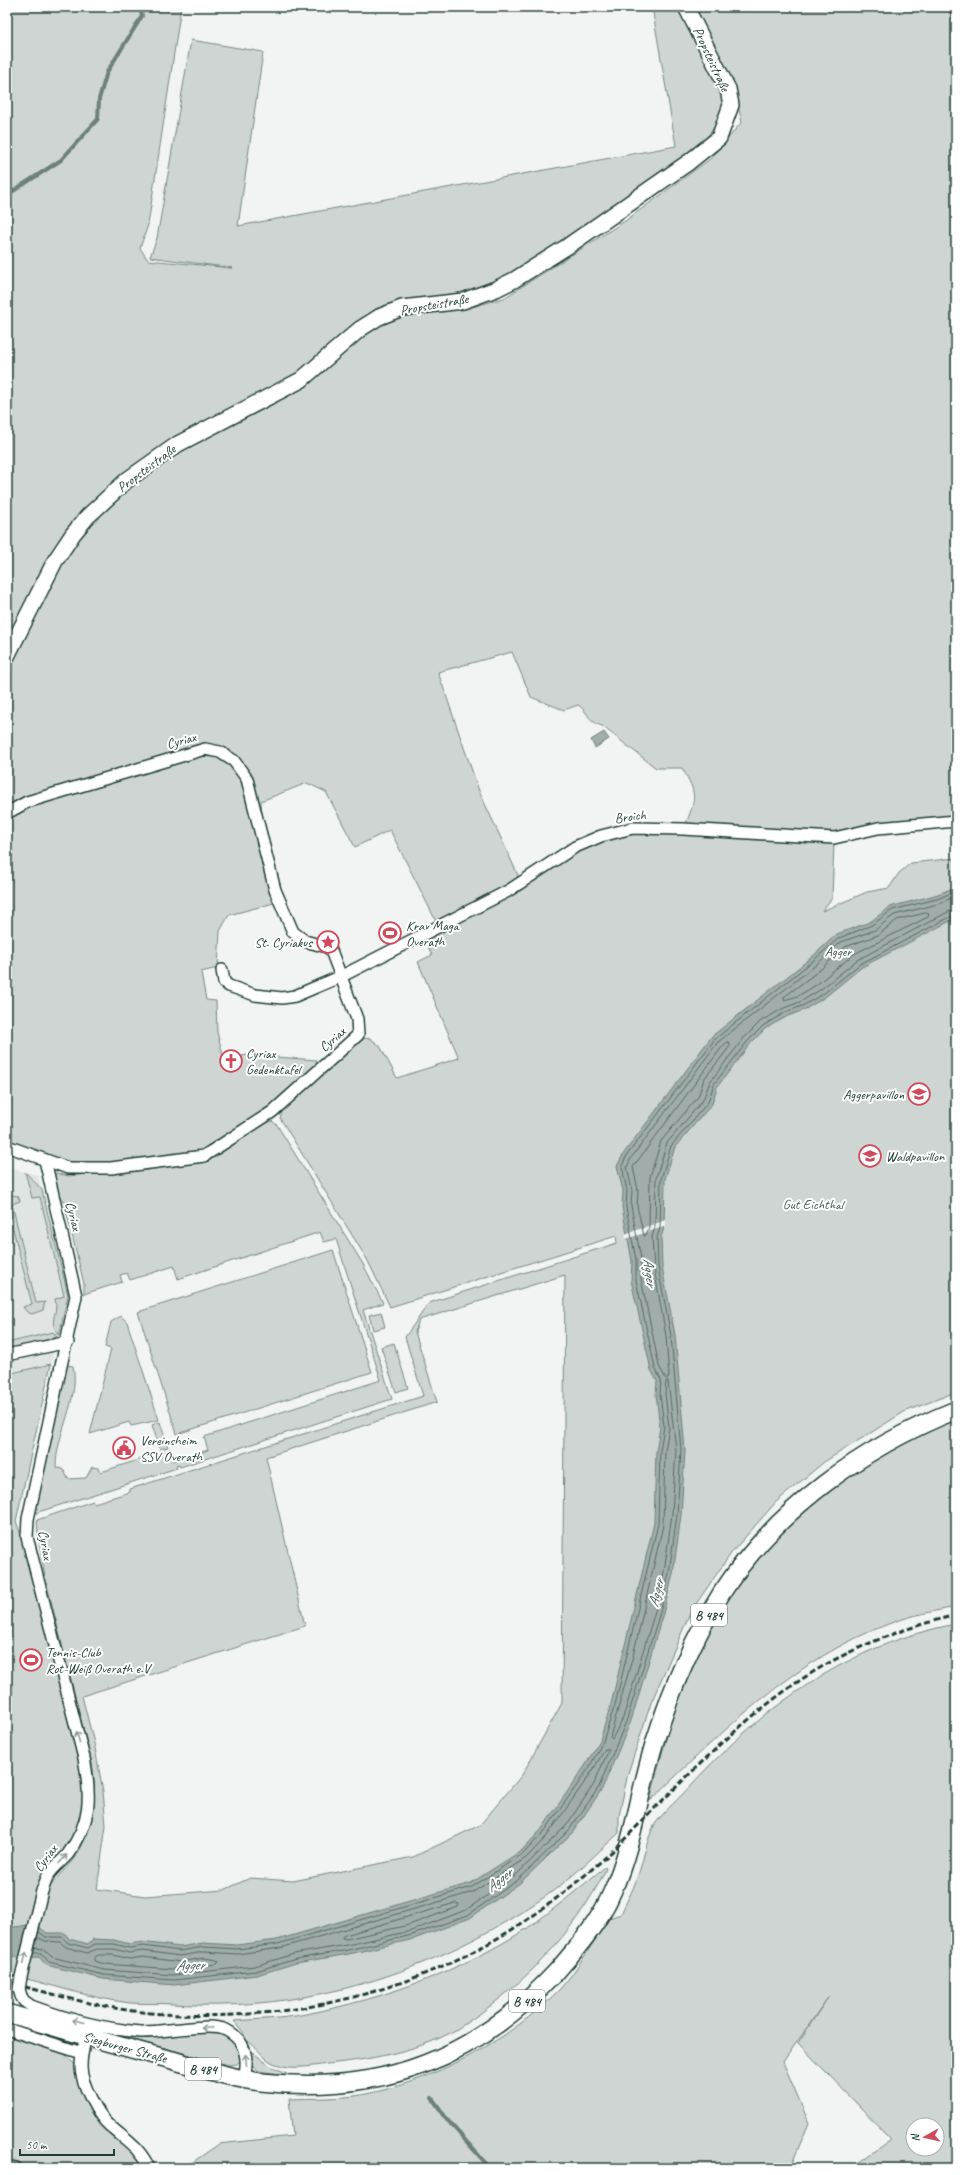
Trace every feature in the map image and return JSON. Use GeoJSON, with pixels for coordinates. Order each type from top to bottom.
{"type":"FeatureCollection","features":[{"type":"Feature","properties":{"kind":"main road","name":"B 484"},"geometry":{"type":"LineString","coordinates":[[244,2079],[264,2082],[318,2083],[356,2081],[396,2074],[431,2062],[466,2046],[498,2025],[536,1993],[571,1955],[613,1892],[623,1862],[657,1732],[702,1628],[722,1593],[764,1540],[817,1490],[877,1447],[924,1423],[956,1410]]}},
{"type":"Feature","properties":{"kind":"main road","name":"Siegburger Straße"},"geometry":{"type":"LineString","coordinates":[[7,2013],[86,2037],[244,2079]]}},
{"type":"Feature","properties":{"kind":"street","name":"Propsteistraße"},"geometry":{"type":"LineString","coordinates":[[7,656],[44,581],[73,534],[88,516],[127,480],[178,444],[301,380],[360,329],[379,317],[402,308],[463,302],[514,280],[568,246],[689,162],[719,138],[731,105],[728,89],[686,7]]}},
{"type":"Feature","properties":{"kind":"street","name":"Cyriax"},"geometry":{"type":"LineString","coordinates":[[7,813],[34,800],[176,757],[205,749],[220,752],[234,761],[247,779],[274,890],[293,932],[306,941],[330,948],[357,1018],[358,1035],[272,1112],[204,1156],[111,1168],[68,1168],[45,1160]]}},
{"type":"Feature","properties":{"kind":"street","name":"Broich"},"geometry":{"type":"LineString","coordinates":[[342,976],[508,891],[575,847],[607,835],[633,828],[834,838],[878,828],[956,820]]}},
{"type":"Feature","properties":{"kind":"street"},"geometry":{"type":"LineString","coordinates":[[222,970],[224,982],[229,986],[255,995],[282,998],[295,996],[342,976]]}},
{"type":"Feature","properties":{"kind":"street"},"geometry":{"type":"LineString","coordinates":[[7,1146],[45,1160]]}},
{"type":"Feature","properties":{"kind":"street","name":"Cyriax"},"geometry":{"type":"LineString","coordinates":[[45,1160],[76,1296],[68,1342],[28,1519],[27,1538],[84,1758],[89,1785],[89,1803],[82,1831],[77,1842],[49,1874],[42,1891],[19,1989],[24,2001],[36,2008],[112,2029],[153,2032],[213,2027],[226,2030],[241,2042],[245,2053],[247,2067],[244,2079]]}},
{"type":"Feature","properties":{"kind":"street"},"geometry":{"type":"LineString","coordinates":[[7,1355],[68,1342]]}},
{"type":"Feature","properties":{"kind":"street"},"geometry":{"type":"LineString","coordinates":[[7,2029],[82,2053]]}},
{"type":"Feature","properties":{"kind":"street"},"geometry":{"type":"LineString","coordinates":[[86,2037],[82,2053],[81,2068],[84,2080],[97,2109],[109,2126],[142,2153],[149,2168]]}},
{"type":"Feature","properties":{"kind":"street"},"geometry":{"type":"LineString","coordinates":[[7,2166],[16,2168]]}},
{"type":"Feature","properties":{"kind":"shaded area"},"geometry":{"type":"Polygon","coordinates":[[[7,1168],[38,1175],[67,1298],[51,1364],[7,1374],[7,1168]]]}},
{"type":"Feature","properties":{"kind":"green space"},"geometry":{"type":"Polygon","coordinates":[[[7,7],[181,7],[148,225],[140,248],[148,260],[232,268],[150,257],[157,238],[191,40],[263,52],[238,226],[676,146],[652,7],[679,7],[724,94],[723,115],[689,162],[568,246],[464,302],[472,307],[504,298],[625,221],[710,159],[742,122],[734,90],[693,7],[956,7],[956,818],[833,833],[685,826],[694,797],[691,785],[682,768],[656,768],[602,726],[590,719],[584,710],[578,705],[564,710],[531,697],[512,652],[438,672],[479,791],[518,875],[516,881],[437,923],[390,830],[355,847],[326,792],[307,783],[261,801],[266,876],[274,903],[229,915],[220,931],[218,968],[201,972],[206,1000],[216,1001],[217,1032],[224,1059],[248,1055],[317,1060],[312,1072],[271,1108],[205,1151],[111,1165],[71,1164],[39,1151],[7,1142],[7,676],[39,604],[86,511],[7,641],[7,7]]]}},
{"type":"Feature","properties":{"kind":"green space"},"geometry":{"type":"Polygon","coordinates":[[[635,832],[682,832],[834,843],[832,898],[822,911],[867,892],[889,888],[899,873],[911,863],[956,858],[956,1392],[904,1412],[824,1462],[776,1502],[732,1552],[691,1611],[651,1703],[628,1773],[619,1816],[619,1833],[565,1882],[504,1923],[460,1946],[415,1966],[368,1982],[321,1994],[272,2002],[223,2005],[130,2003],[83,1994],[7,1974],[7,1372],[12,1373],[51,1364],[16,1521],[28,1556],[83,1773],[85,1805],[73,1839],[62,1854],[49,1865],[39,1882],[37,1892],[40,1922],[49,1889],[72,1861],[90,1827],[94,1802],[94,1776],[45,1577],[38,1536],[37,1520],[93,1501],[94,1503],[130,1492],[130,1489],[423,1396],[405,1337],[429,1303],[617,1243],[616,1236],[390,1307],[368,1261],[280,1118],[284,1106],[362,1039],[370,1038],[380,1046],[397,1078],[459,1058],[418,962],[432,955],[424,938],[579,850],[603,839],[635,832]],[[565,1275],[419,1320],[415,1332],[437,1402],[266,1457],[305,1626],[82,1696],[94,1743],[103,1791],[106,1826],[97,1889],[145,1896],[224,1890],[250,1878],[293,1881],[413,1857],[480,1825],[522,1775],[562,1703],[565,1275]]]}},
{"type":"Feature","properties":{"kind":"green space"},"geometry":{"type":"Polygon","coordinates":[[[266,1121],[272,1121],[277,1125],[363,1264],[383,1303],[363,1310],[392,1399],[180,1467],[179,1464],[176,1465],[177,1468],[35,1513],[67,1365],[73,1366],[73,1391],[71,1404],[57,1454],[56,1467],[64,1470],[68,1479],[86,1478],[92,1467],[98,1468],[101,1472],[169,1450],[172,1461],[208,1450],[204,1437],[381,1380],[336,1239],[324,1242],[320,1232],[178,1279],[174,1266],[130,1280],[127,1273],[120,1275],[122,1282],[84,1294],[84,1284],[64,1202],[57,1192],[54,1180],[55,1173],[69,1176],[168,1166],[205,1159],[266,1121]]]}},
{"type":"Feature","properties":{"kind":"green space"},"geometry":{"type":"Polygon","coordinates":[[[25,1172],[42,1190],[68,1295],[59,1336],[54,1325],[56,1309],[55,1299],[64,1296],[40,1197],[32,1198],[25,1172]]]}},
{"type":"Feature","properties":{"kind":"green space"},"geometry":{"type":"Polygon","coordinates":[[[7,1194],[18,1196],[20,1201],[12,1204],[36,1303],[45,1302],[43,1310],[32,1314],[27,1312],[23,1307],[32,1304],[7,1205],[7,1194]]]}},
{"type":"Feature","properties":{"kind":"green space"},"geometry":{"type":"Polygon","coordinates":[[[333,1250],[372,1372],[177,1434],[138,1312],[333,1250]]]}},
{"type":"Feature","properties":{"kind":"green space"},"geometry":{"type":"Polygon","coordinates":[[[381,1312],[385,1327],[373,1330],[369,1315],[381,1312]]]}},
{"type":"Feature","properties":{"kind":"green space"},"geometry":{"type":"Polygon","coordinates":[[[121,1316],[127,1322],[159,1420],[131,1426],[129,1422],[90,1434],[111,1349],[105,1347],[111,1322],[121,1316]]]}},
{"type":"Feature","properties":{"kind":"green space"},"geometry":{"type":"Polygon","coordinates":[[[53,1332],[57,1337],[7,1350],[7,1343],[53,1332]]]}},
{"type":"Feature","properties":{"kind":"green space"},"geometry":{"type":"Polygon","coordinates":[[[394,1343],[408,1388],[396,1392],[381,1347],[394,1343]]]}},
{"type":"Feature","properties":{"kind":"green space"},"geometry":{"type":"Polygon","coordinates":[[[956,1417],[956,1607],[915,1615],[899,1620],[856,1638],[823,1656],[791,1677],[733,1723],[650,1801],[670,1724],[686,1679],[701,1646],[719,1614],[739,1583],[762,1554],[813,1502],[842,1479],[892,1447],[956,1417]]]}},
{"type":"Feature","properties":{"kind":"green space"},"geometry":{"type":"Polygon","coordinates":[[[160,1422],[168,1447],[160,1449],[152,1425],[160,1422]]]}},
{"type":"Feature","properties":{"kind":"green space"},"geometry":{"type":"Polygon","coordinates":[[[956,1624],[956,2168],[851,2168],[891,2139],[798,2043],[829,1996],[783,2062],[809,2123],[790,2168],[184,2168],[219,2144],[293,2136],[289,2099],[334,2098],[361,2095],[388,2089],[442,2070],[468,2057],[517,2026],[539,2009],[559,1990],[579,1964],[609,1918],[621,1914],[635,1883],[652,1829],[668,1809],[720,1756],[779,1704],[811,1682],[880,1646],[917,1633],[956,1624]]]}},
{"type":"Feature","properties":{"kind":"green space"},"geometry":{"type":"Polygon","coordinates":[[[605,1867],[606,1869],[593,1893],[578,1916],[543,1959],[523,1979],[480,2014],[457,2029],[430,2042],[383,2056],[313,2066],[290,2067],[276,2064],[268,2060],[250,2042],[246,2040],[243,2032],[234,2021],[288,2017],[335,2008],[392,1992],[420,1982],[475,1958],[526,1929],[556,1907],[605,1867]]]}},
{"type":"Feature","properties":{"kind":"green space"},"geometry":{"type":"Polygon","coordinates":[[[7,2020],[71,2040],[74,2043],[7,2024],[7,2020]]]}},
{"type":"Feature","properties":{"kind":"green space"},"geometry":{"type":"Polygon","coordinates":[[[212,2031],[224,2034],[240,2046],[241,2060],[237,2064],[228,2065],[123,2037],[123,2034],[212,2031]]]}},
{"type":"Feature","properties":{"kind":"green space"},"geometry":{"type":"Polygon","coordinates":[[[7,2034],[52,2047],[66,2055],[75,2065],[86,2095],[146,2168],[33,2168],[7,2161],[7,2034]]]}},
{"type":"Feature","properties":{"kind":"green space"},"geometry":{"type":"Polygon","coordinates":[[[250,2050],[270,2066],[287,2073],[287,2075],[258,2071],[251,2061],[250,2050]]]}},
{"type":"Feature","properties":{"kind":"water"},"geometry":{"type":"Polygon","coordinates":[[[604,732],[609,739],[595,748],[591,740],[604,732]]]}},
{"type":"Feature","properties":{"kind":"water","name":"Agger"},"geometry":{"type":"Polygon","coordinates":[[[956,887],[956,918],[862,967],[825,997],[804,1010],[788,1016],[766,1028],[750,1044],[717,1087],[712,1104],[675,1147],[665,1179],[664,1228],[661,1237],[662,1267],[675,1335],[685,1450],[681,1515],[673,1574],[664,1610],[631,1721],[602,1789],[573,1832],[520,1883],[470,1918],[414,1939],[349,1954],[296,1963],[257,1975],[174,1985],[103,1979],[46,1965],[39,1957],[21,1958],[7,1955],[7,1925],[15,1927],[29,1925],[39,1927],[47,1933],[65,1933],[69,1939],[88,1944],[93,1939],[114,1940],[130,1944],[142,1942],[180,1947],[203,1943],[236,1945],[277,1940],[471,1883],[521,1851],[541,1830],[585,1766],[600,1740],[611,1704],[654,1523],[656,1451],[660,1427],[656,1395],[657,1381],[651,1370],[631,1280],[632,1261],[622,1207],[623,1191],[617,1166],[624,1153],[712,1036],[812,957],[837,934],[870,922],[890,907],[935,895],[956,887]]]}},
{"type":"Feature","properties":{"kind":"pier"},"geometry":{"type":"Polygon","coordinates":[[[666,1220],[666,1226],[626,1239],[625,1234],[666,1220]]]}},
{"type":"Feature","properties":{"kind":"waterway"},"geometry":{"type":"LineString","coordinates":[[7,195],[61,160],[98,119],[99,99],[107,72],[142,16],[140,7]]}},
{"type":"Feature","properties":{"kind":"waterway"},"geometry":{"type":"LineString","coordinates":[[945,7],[956,16]]}},
{"type":"Feature","properties":{"kind":"waterway"},"geometry":{"type":"LineString","coordinates":[[432,2098],[449,2122],[490,2168]]}},
{"type":"Feature","properties":{"kind":"railway"},"geometry":{"type":"LineString","coordinates":[[7,1982],[85,2002],[133,2011],[181,2015],[229,2015],[277,2011],[324,2004],[371,1992],[416,1977],[460,1958],[503,1935],[556,1899],[606,1857],[740,1727],[781,1694],[803,1679],[825,1665],[856,1649],[922,1624],[956,1615]]}},
{"type":"Feature","properties":{"kind":"place","name":"Krav Maga Overath"},"geometry":{"type":"Point","coordinates":[390,933]}},
{"type":"Feature","properties":{"kind":"place","name":"St. Cyriakus"},"geometry":{"type":"Point","coordinates":[328,942]}},
{"type":"Feature","properties":{"kind":"place","name":"Cyriax Gedenktafel"},"geometry":{"type":"Point","coordinates":[231,1061]}},
{"type":"Feature","properties":{"kind":"place","name":"Aggerpavillon"},"geometry":{"type":"Point","coordinates":[919,1094]}},
{"type":"Feature","properties":{"kind":"place","name":"Waldpavillon"},"geometry":{"type":"Point","coordinates":[870,1156]}},
{"type":"Feature","properties":{"kind":"place","name":"Vereinsheim SSV Overath"},"geometry":{"type":"Point","coordinates":[124,1448]}},
{"type":"Feature","properties":{"kind":"place","name":"Tennis-Club Rot-Weiß Overath e.V"},"geometry":{"type":"Point","coordinates":[31,1660]}},
{"type":"Feature","properties":{"kind":"park label","name":"Gut Eichthal"},"geometry":{"type":"Point","coordinates":[813,1204]}}]}
